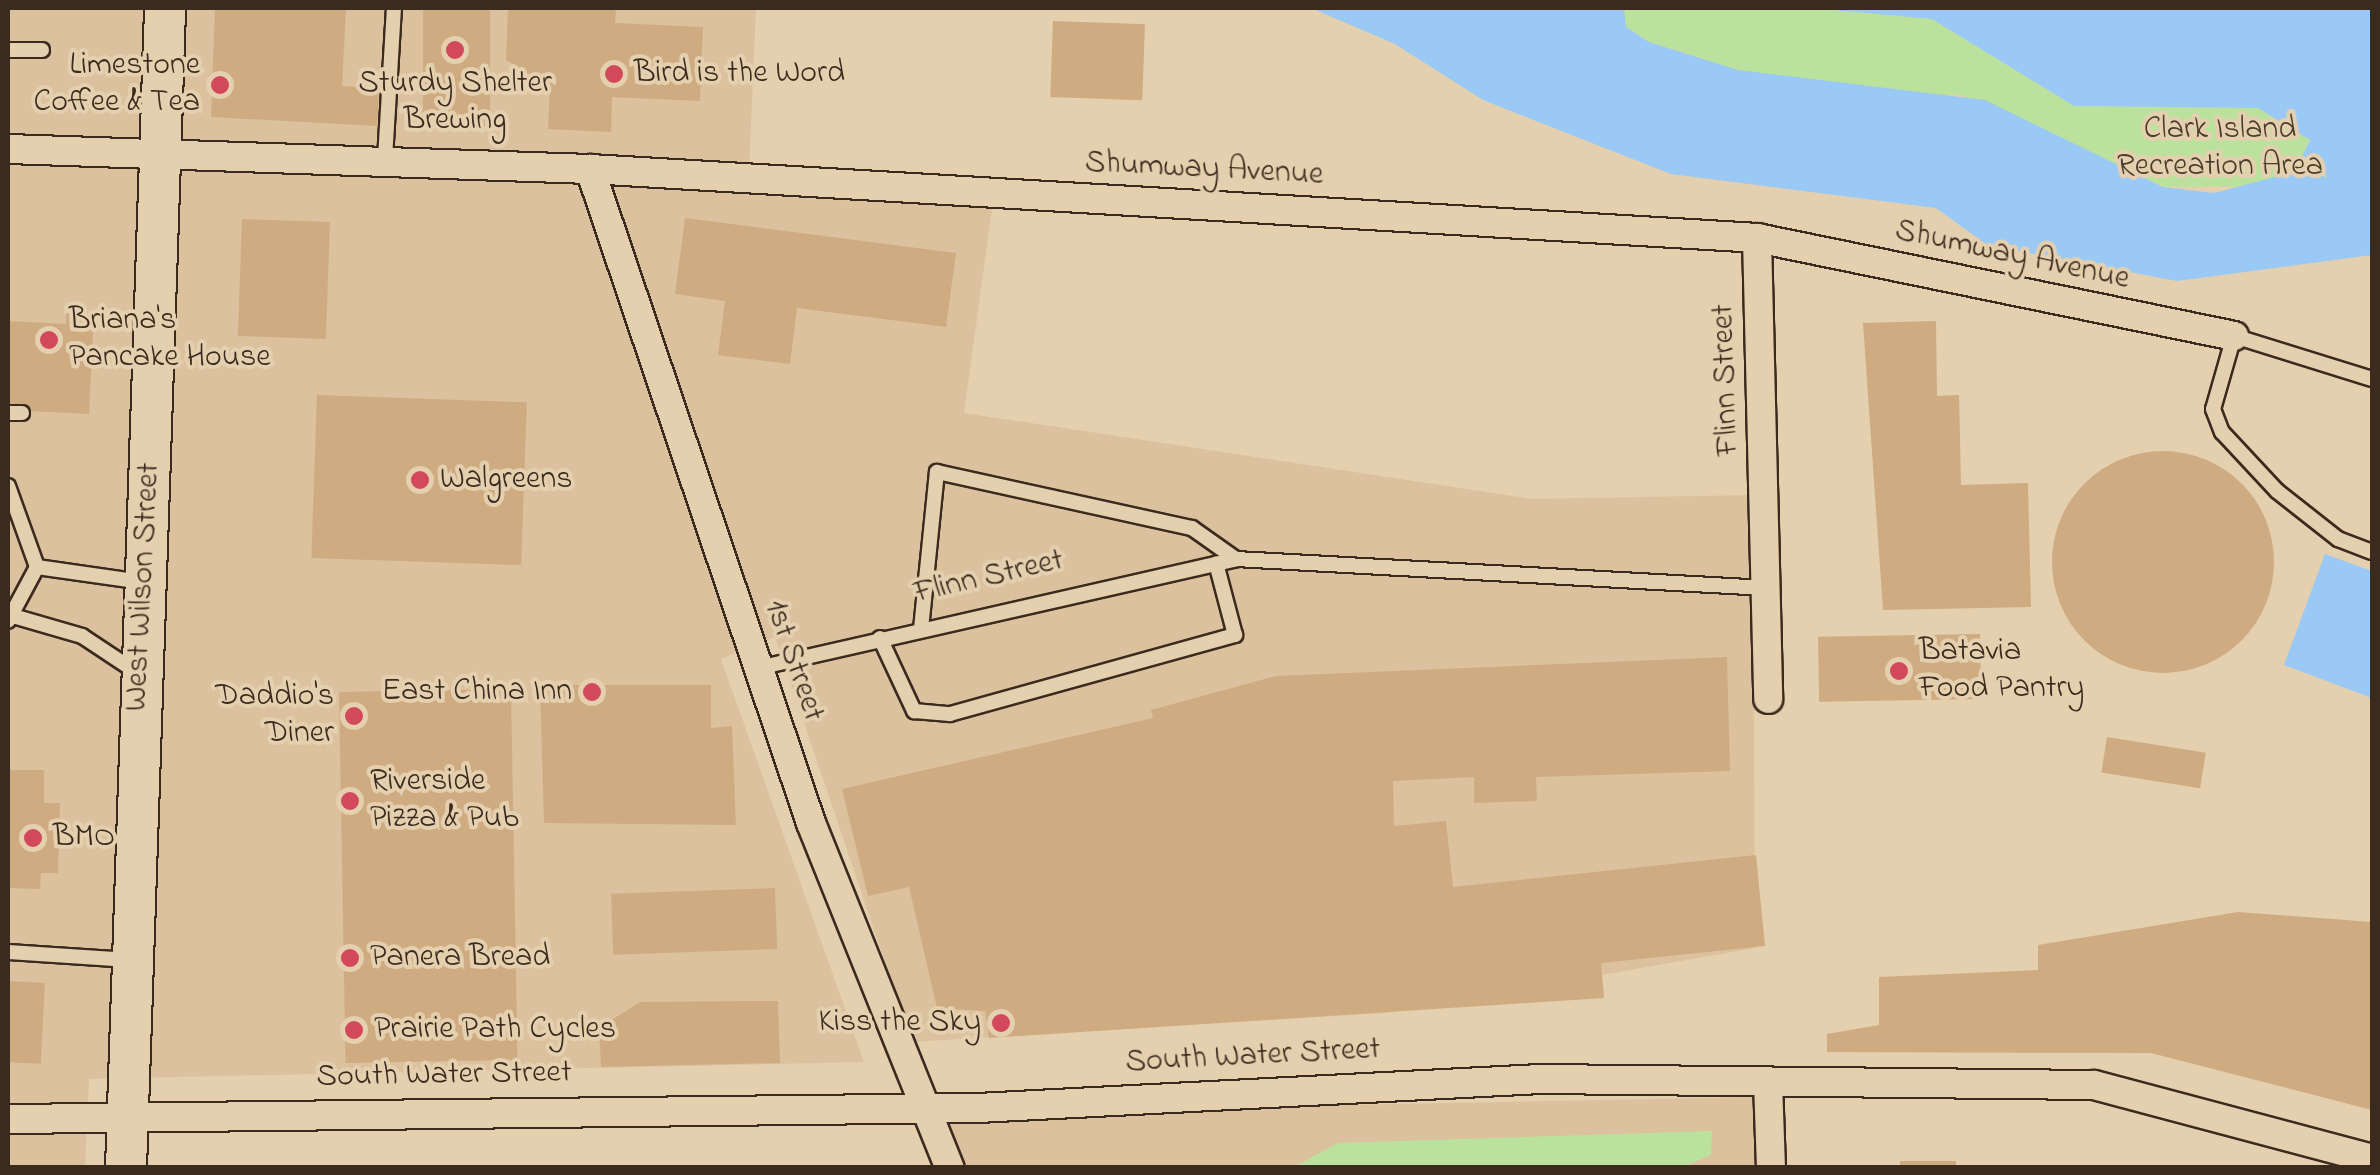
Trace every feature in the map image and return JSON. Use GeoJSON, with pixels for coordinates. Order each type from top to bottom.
{"type":"FeatureCollection","features":[{"type":"Feature","properties":{"kind":"main road","name":"West Wilson Street"},"geometry":{"type":"LineString","coordinates":[[126,1168],[138,673],[165,8]]}},
{"type":"Feature","properties":{"kind":"street","name":"Shumway Avenue"},"geometry":{"type":"LineString","coordinates":[[8,150],[590,169],[1757,238],[2234,336]]}},
{"type":"Feature","properties":{"kind":"street","name":"1st Street"},"geometry":{"type":"LineString","coordinates":[[590,169],[758,668],[922,1108],[950,1168]]}},
{"type":"Feature","properties":{"kind":"street","name":"Flinn Street"},"geometry":{"type":"LineString","coordinates":[[1757,238],[1768,699]]}},
{"type":"Feature","properties":{"kind":"street","name":"South Water Street"},"geometry":{"type":"LineString","coordinates":[[8,1119],[922,1108],[1540,1080],[2126,1088],[2372,1159]]}},
{"type":"Feature","properties":{"kind":"street"},"geometry":{"type":"LineString","coordinates":[[1768,1082],[1771,1168]]}},
{"type":"Feature","properties":{"kind":"lane"},"geometry":{"type":"LineString","coordinates":[[385,160],[394,8]]}},
{"type":"Feature","properties":{"kind":"lane"},"geometry":{"type":"LineString","coordinates":[[8,50],[42,50]]}},
{"type":"Feature","properties":{"kind":"lane"},"geometry":{"type":"LineString","coordinates":[[2372,378],[2234,336],[2213,409],[2222,432],[2277,491],[2338,538],[2372,552]]}},
{"type":"Feature","properties":{"kind":"lane"},"geometry":{"type":"LineString","coordinates":[[921,629],[937,472],[1192,528],[1236,558],[1768,588]]}},
{"type":"Feature","properties":{"kind":"lane"},"geometry":{"type":"LineString","coordinates":[[8,486],[37,567],[10,619],[82,636],[138,673]]}},
{"type":"Feature","properties":{"kind":"lane","name":"Flinn Street"},"geometry":{"type":"LineString","coordinates":[[758,668],[1236,558]]}},
{"type":"Feature","properties":{"kind":"lane"},"geometry":{"type":"LineString","coordinates":[[880,638],[914,710],[950,714],[1235,635],[1216,563]]}},
{"type":"Feature","properties":{"kind":"lane"},"geometry":{"type":"LineString","coordinates":[[37,567],[144,582]]}},
{"type":"Feature","properties":{"kind":"lane"},"geometry":{"type":"LineString","coordinates":[[8,952],[131,960]]}},
{"type":"Feature","properties":{"kind":"shaded area"},"geometry":{"type":"Polygon","coordinates":[[[8,8],[756,8],[748,195],[992,208],[964,413],[1533,499],[1753,495],[1755,948],[1385,1013],[912,1042],[775,637],[721,659],[864,1062],[89,1079],[85,1167],[8,1167],[8,8]]]}},
{"type":"Feature","properties":{"kind":"shaded area"},"geometry":{"type":"Polygon","coordinates":[[[1757,1097],[1760,1167],[965,1167],[943,1113],[1757,1097]]]}},
{"type":"Feature","properties":{"kind":"green space","name":"Clark Island Recreation Area"},"geometry":{"type":"Polygon","coordinates":[[[1811,8],[1932,19],[2074,106],[2258,108],[2310,140],[2294,172],[2263,186],[2164,187],[1961,95],[1880,94],[1738,70],[1650,42],[1626,27],[1623,9],[1811,8]]]}},
{"type":"Feature","properties":{"kind":"green space"},"geometry":{"type":"Polygon","coordinates":[[[1712,1131],[1711,1155],[1683,1167],[1294,1167],[1338,1143],[1712,1131]]]}},
{"type":"Feature","properties":{"kind":"water"},"geometry":{"type":"Polygon","coordinates":[[[1311,8],[1624,8],[1626,27],[1649,42],[1738,70],[1985,100],[2163,187],[2214,193],[2294,172],[2310,140],[2258,108],[2074,106],[1932,19],[1811,8],[2372,8],[2372,255],[2177,281],[1987,245],[1936,208],[1671,174],[1483,100],[1395,44],[1311,8]]]}},
{"type":"Feature","properties":{"kind":"water"},"geometry":{"type":"Polygon","coordinates":[[[2325,554],[2372,571],[2372,698],[2284,665],[2325,554]]]}},
{"type":"Feature","properties":{"kind":"building"},"geometry":{"type":"Polygon","coordinates":[[[215,8],[346,8],[342,86],[379,88],[377,126],[211,117],[215,8]]]}},
{"type":"Feature","properties":{"kind":"building","name":"Sturdy Shelter Brewing"},"geometry":{"type":"Polygon","coordinates":[[[423,8],[490,8],[490,127],[423,127],[423,8]]]}},
{"type":"Feature","properties":{"kind":"building","name":"Bird is the Word"},"geometry":{"type":"Polygon","coordinates":[[[508,8],[616,8],[615,23],[703,27],[700,101],[612,97],[611,132],[548,129],[550,87],[506,60],[508,8]]]}},
{"type":"Feature","properties":{"kind":"building"},"geometry":{"type":"Polygon","coordinates":[[[1053,21],[1145,24],[1142,100],[1050,97],[1053,21]]]}},
{"type":"Feature","properties":{"kind":"building"},"geometry":{"type":"Polygon","coordinates":[[[685,218],[956,253],[946,327],[797,308],[790,364],[718,355],[725,301],[675,294],[685,218]]]}},
{"type":"Feature","properties":{"kind":"building"},"geometry":{"type":"Polygon","coordinates":[[[242,219],[330,222],[326,339],[238,336],[242,219]]]}},
{"type":"Feature","properties":{"kind":"building"},"geometry":{"type":"Polygon","coordinates":[[[66,312],[94,314],[89,414],[8,410],[8,321],[66,324],[66,312]]]}},
{"type":"Feature","properties":{"kind":"building"},"geometry":{"type":"Polygon","coordinates":[[[1936,321],[1937,396],[1959,395],[1961,485],[2028,483],[2031,607],[1883,610],[1863,323],[1936,321]]]}},
{"type":"Feature","properties":{"kind":"building","name":"Walgreens"},"geometry":{"type":"Polygon","coordinates":[[[317,395],[527,402],[521,565],[311,558],[317,395]]]}},
{"type":"Feature","properties":{"kind":"building"},"geometry":{"type":"Polygon","coordinates":[[[2163,451],[2206,459],[2242,483],[2266,519],[2274,562],[2266,605],[2242,641],[2206,665],[2163,673],[2120,665],[2084,641],[2060,605],[2052,562],[2060,519],[2084,483],[2120,459],[2163,451]]]}},
{"type":"Feature","properties":{"kind":"building","name":"Batavia Food Pantry"},"geometry":{"type":"Polygon","coordinates":[[[1980,634],[1981,699],[1819,702],[1818,637],[1980,634]]]}},
{"type":"Feature","properties":{"kind":"building"},"geometry":{"type":"Polygon","coordinates":[[[1727,657],[1730,771],[1536,777],[1537,801],[1474,803],[1474,777],[1393,781],[1394,826],[1446,821],[1453,887],[1756,855],[1765,946],[1601,963],[1604,998],[989,1038],[985,1011],[937,1008],[909,887],[868,896],[842,789],[1153,718],[1151,710],[1276,676],[1727,657]]]}},
{"type":"Feature","properties":{"kind":"building"},"geometry":{"type":"Polygon","coordinates":[[[540,685],[711,685],[711,728],[732,726],[736,825],[544,823],[540,685]]]}},
{"type":"Feature","properties":{"kind":"building"},"geometry":{"type":"Polygon","coordinates":[[[511,689],[517,1060],[346,1063],[339,692],[511,689]]]}},
{"type":"Feature","properties":{"kind":"building"},"geometry":{"type":"Polygon","coordinates":[[[2107,737],[2206,753],[2200,788],[2101,773],[2107,737]]]}},
{"type":"Feature","properties":{"kind":"building","name":"BMO"},"geometry":{"type":"Polygon","coordinates":[[[8,770],[44,770],[44,803],[60,803],[58,873],[41,873],[40,889],[8,888],[8,770]]]}},
{"type":"Feature","properties":{"kind":"building"},"geometry":{"type":"Polygon","coordinates":[[[775,888],[777,949],[613,955],[611,894],[775,888]]]}},
{"type":"Feature","properties":{"kind":"building"},"geometry":{"type":"Polygon","coordinates":[[[2238,912],[2372,922],[2372,1110],[2151,1053],[1827,1052],[1827,1034],[1879,1025],[1879,977],[2038,970],[2038,945],[2238,912]]]}},
{"type":"Feature","properties":{"kind":"building"},"geometry":{"type":"Polygon","coordinates":[[[8,981],[45,983],[41,1064],[8,1062],[8,981]]]}},
{"type":"Feature","properties":{"kind":"building"},"geometry":{"type":"Polygon","coordinates":[[[778,1001],[780,1063],[601,1067],[599,1028],[640,1002],[778,1001]]]}},
{"type":"Feature","properties":{"kind":"building"},"geometry":{"type":"Polygon","coordinates":[[[1900,1161],[1956,1161],[1956,1168],[1900,1168],[1900,1161]]]}},
{"type":"Feature","properties":{"kind":"place","name":"Sturdy Shelter Brewing"},"geometry":{"type":"Point","coordinates":[455,50]}},
{"type":"Feature","properties":{"kind":"place","name":"Bird is the Word"},"geometry":{"type":"Point","coordinates":[614,74]}},
{"type":"Feature","properties":{"kind":"place","name":"Limestone Coffee & Tea"},"geometry":{"type":"Point","coordinates":[220,85]}},
{"type":"Feature","properties":{"kind":"place","name":"Briana's Pancake House"},"geometry":{"type":"Point","coordinates":[49,340]}},
{"type":"Feature","properties":{"kind":"place","name":"Walgreens"},"geometry":{"type":"Point","coordinates":[420,480]}},
{"type":"Feature","properties":{"kind":"place","name":"Batavia Food Pantry"},"geometry":{"type":"Point","coordinates":[1899,671]}},
{"type":"Feature","properties":{"kind":"place","name":"East China Inn"},"geometry":{"type":"Point","coordinates":[592,692]}},
{"type":"Feature","properties":{"kind":"place","name":"Daddio's Diner"},"geometry":{"type":"Point","coordinates":[354,716]}},
{"type":"Feature","properties":{"kind":"place","name":"Riverside Pizza & Pub"},"geometry":{"type":"Point","coordinates":[350,801]}},
{"type":"Feature","properties":{"kind":"place","name":"BMO"},"geometry":{"type":"Point","coordinates":[33,838]}},
{"type":"Feature","properties":{"kind":"place","name":"Panera Bread"},"geometry":{"type":"Point","coordinates":[350,958]}},
{"type":"Feature","properties":{"kind":"place","name":"Kiss the Sky"},"geometry":{"type":"Point","coordinates":[1001,1023]}},
{"type":"Feature","properties":{"kind":"place","name":"Prairie Path Cycles"},"geometry":{"type":"Point","coordinates":[354,1030]}}]}
